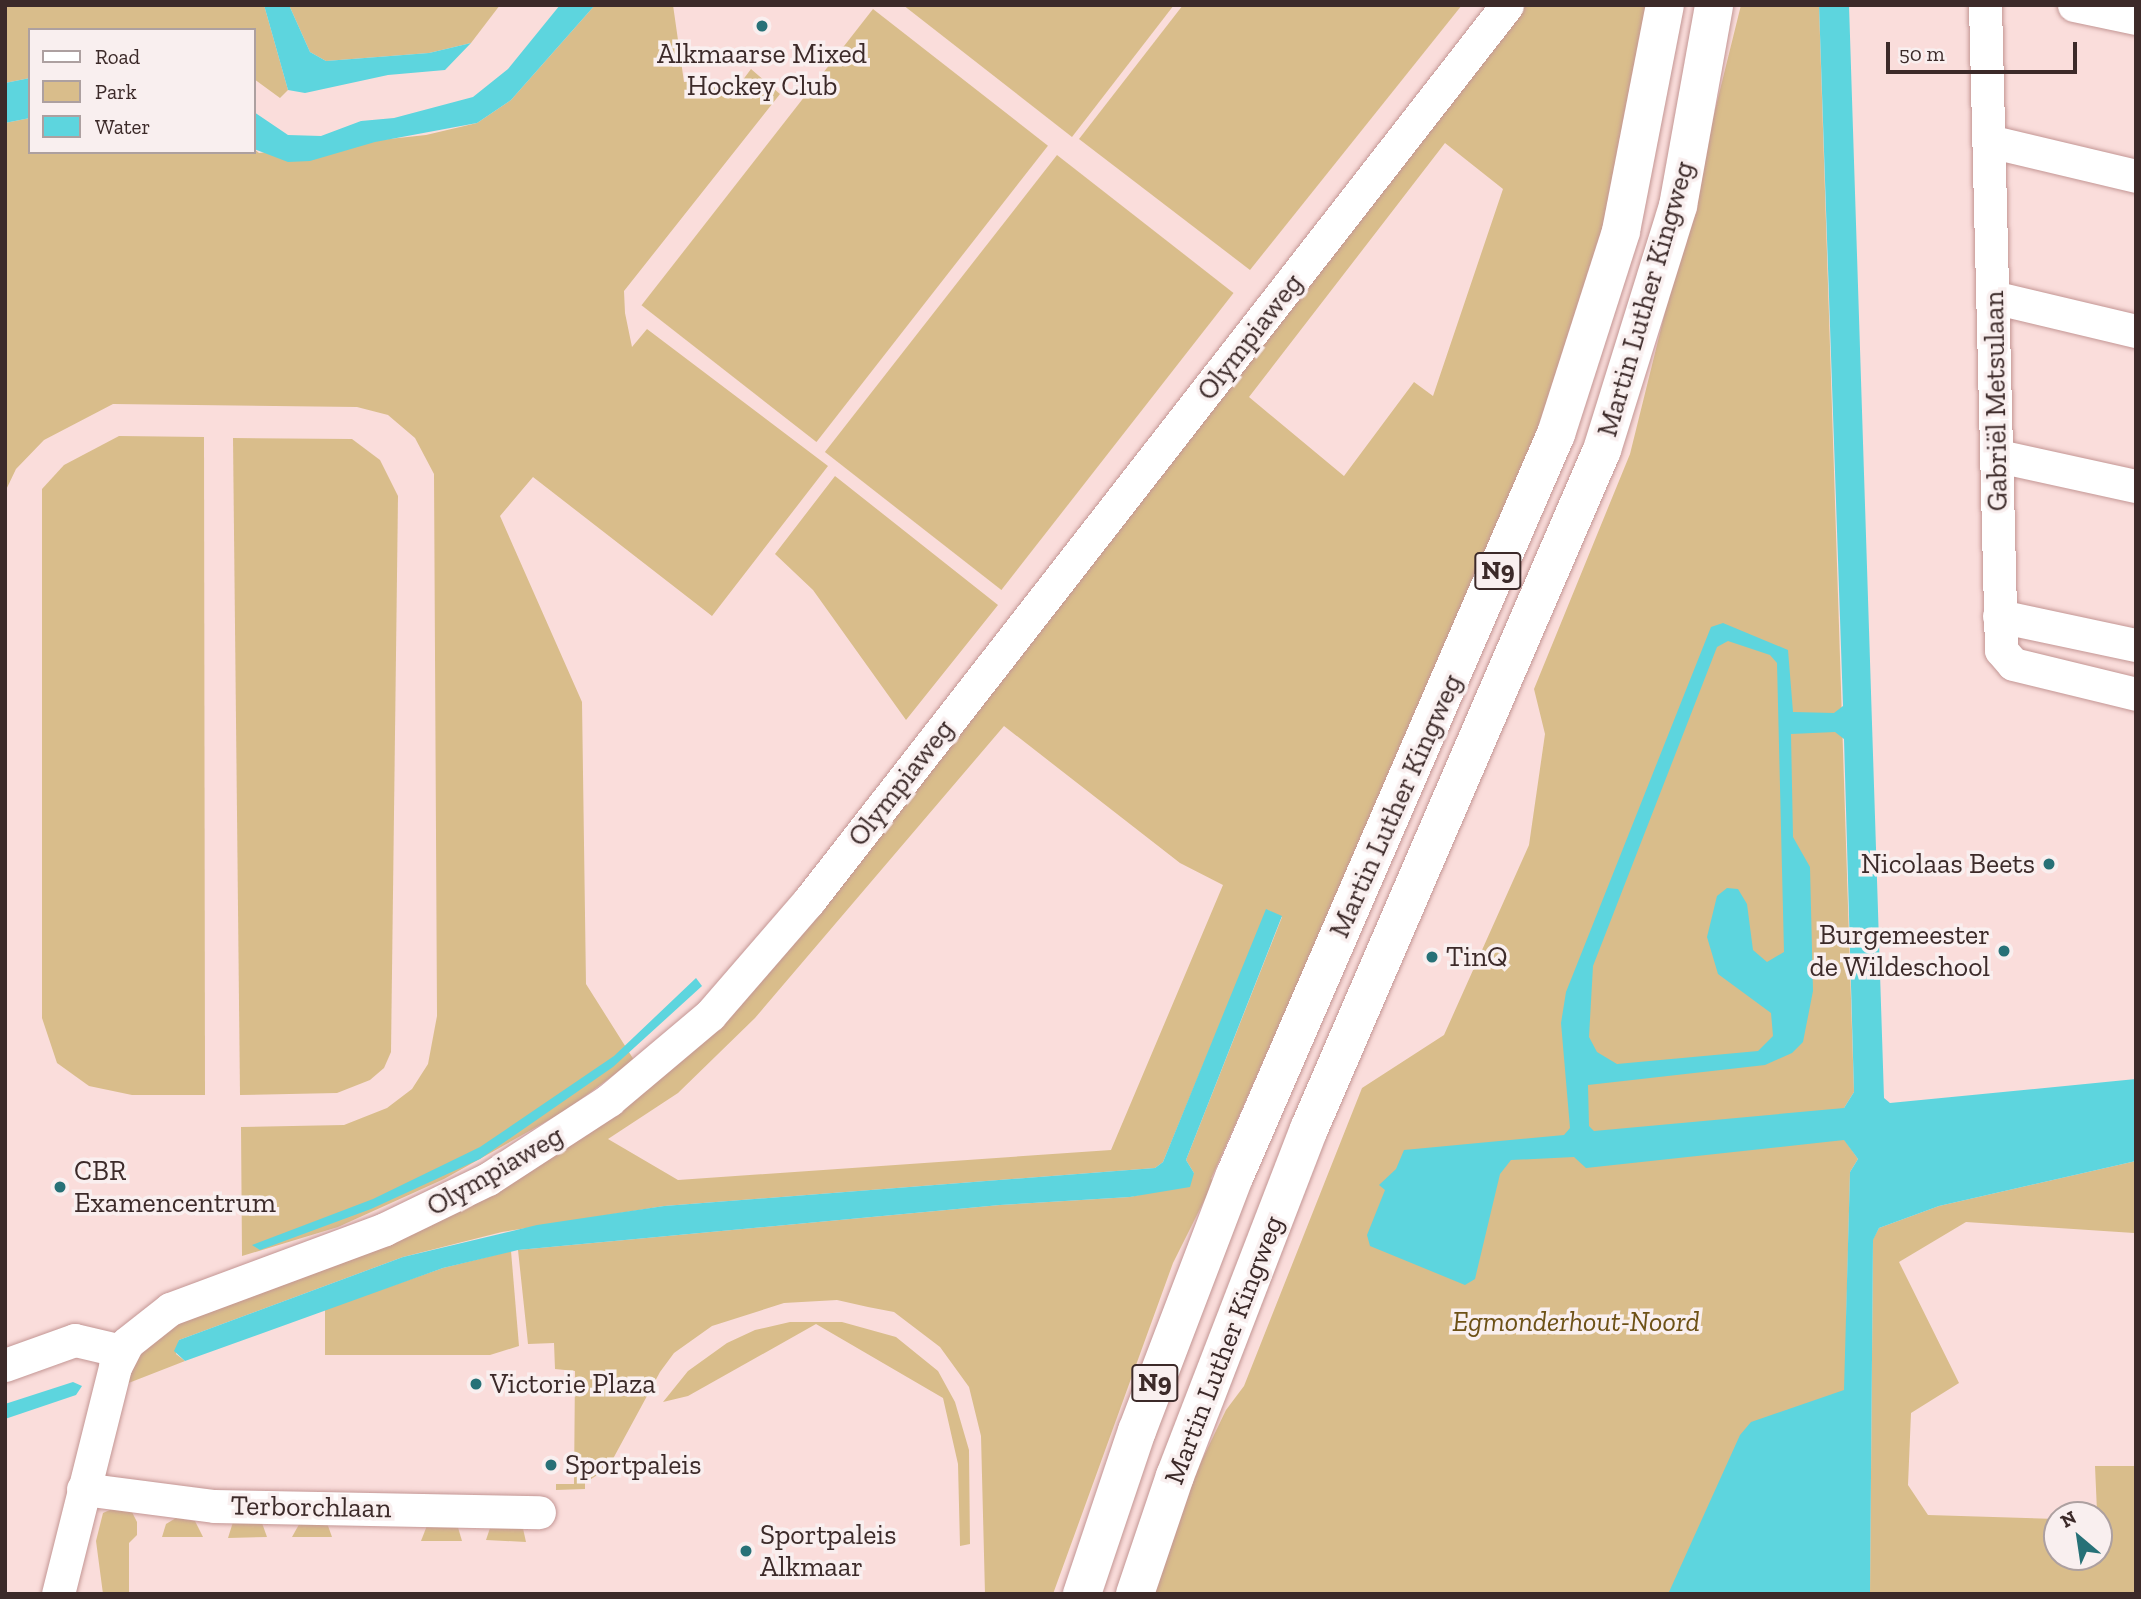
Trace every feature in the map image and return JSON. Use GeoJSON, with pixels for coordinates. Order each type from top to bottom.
{"type":"FeatureCollection","features":[{"type":"Feature","properties":{"kind":"highway","name":"Martin Luther Kingweg"},"geometry":{"type":"LineString","coordinates":[[1082,1594],[1137,1431],[1235,1175],[1556,433],[1621,231],[1665,5]]}},
{"type":"Feature","properties":{"kind":"highway","name":"Martin Luther Kingweg"},"geometry":{"type":"LineString","coordinates":[[1135,1594],[1185,1450],[1309,1129],[1487,724],[1602,450],[1648,311],[1678,206],[1714,5]]}},
{"type":"Feature","properties":{"kind":"highway","name":"N9"},"geometry":{"type":"LineString","coordinates":[[1478,804],[1487,724]]}},
{"type":"Feature","properties":{"kind":"highway","name":"N9"},"geometry":{"type":"LineString","coordinates":[[1309,1129],[1370,1049]]}},
{"type":"Feature","properties":{"kind":"street","name":"Olympiaweg"},"geometry":{"type":"LineString","coordinates":[[122,1351],[170,1309],[385,1230],[488,1179],[609,1100],[710,1015],[817,891],[1507,5]]}},
{"type":"Feature","properties":{"kind":"street","name":"Gabriël Metsulaan"},"geometry":{"type":"LineString","coordinates":[[1985,5],[1998,456],[1999,643],[2008,662],[2136,694]]}},
{"type":"Feature","properties":{"kind":"street"},"geometry":{"type":"LineString","coordinates":[[2074,5],[2136,18]]}},
{"type":"Feature","properties":{"kind":"street"},"geometry":{"type":"LineString","coordinates":[[1989,141],[2136,176]]}},
{"type":"Feature","properties":{"kind":"street"},"geometry":{"type":"LineString","coordinates":[[1993,297],[2136,331]]}},
{"type":"Feature","properties":{"kind":"street"},"geometry":{"type":"LineString","coordinates":[[1998,456],[2136,486]]}},
{"type":"Feature","properties":{"kind":"street"},"geometry":{"type":"LineString","coordinates":[[1999,617],[2136,645]]}},
{"type":"Feature","properties":{"kind":"street"},"geometry":{"type":"LineString","coordinates":[[5,1365],[75,1340],[122,1351],[83,1489],[58,1594]]}},
{"type":"Feature","properties":{"kind":"street","name":"Terborchlaan"},"geometry":{"type":"LineString","coordinates":[[83,1489],[214,1506],[539,1512]]}},
{"type":"Feature","properties":{"kind":"green space"},"geometry":{"type":"Polygon","coordinates":[[[5,5],[264,5],[288,90],[280,98],[256,80],[256,28],[28,28],[28,78],[5,83],[5,5]]]}},
{"type":"Feature","properties":{"kind":"green space"},"geometry":{"type":"Polygon","coordinates":[[[289,5],[500,5],[471,43],[429,53],[326,61],[310,52],[289,5]]]}},
{"type":"Feature","properties":{"kind":"green space"},"geometry":{"type":"Polygon","coordinates":[[[595,5],[673,5],[684,82],[742,81],[751,69],[780,94],[624,291],[625,313],[632,347],[647,329],[828,466],[712,616],[533,477],[500,516],[582,702],[586,984],[634,1060],[565,1111],[444,1179],[338,1227],[242,1256],[241,1127],[344,1125],[387,1108],[412,1089],[428,1064],[437,1016],[434,474],[415,438],[388,415],[357,407],[113,404],[44,440],[16,469],[5,492],[5,123],[28,118],[28,154],[256,154],[256,151],[259,153],[426,135],[477,123],[511,100],[595,5]]]}},
{"type":"Feature","properties":{"kind":"green space"},"geometry":{"type":"Polygon","coordinates":[[[903,5],[1174,5],[1072,137],[903,5]]]}},
{"type":"Feature","properties":{"kind":"green space"},"geometry":{"type":"Polygon","coordinates":[[[1183,5],[1462,5],[1250,270],[1079,139],[1183,5]]]}},
{"type":"Feature","properties":{"kind":"green space"},"geometry":{"type":"Polygon","coordinates":[[[1522,5],[1649,5],[1611,207],[1575,330],[1518,487],[1211,1179],[1214,1181],[1173,1263],[1053,1594],[985,1594],[981,1436],[969,1387],[940,1347],[894,1312],[837,1300],[784,1303],[712,1326],[674,1353],[660,1372],[608,1468],[585,1483],[585,1489],[556,1490],[556,1484],[574,1484],[575,1371],[555,1369],[554,1343],[528,1344],[518,1250],[1000,1205],[1130,1197],[1166,1189],[1194,1173],[1186,1160],[1282,917],[1267,910],[1163,1162],[1155,1168],[664,1206],[502,1232],[403,1257],[179,1340],[176,1354],[185,1361],[126,1384],[140,1350],[178,1321],[430,1226],[509,1182],[783,950],[1002,681],[1522,5]],[[1445,143],[1249,397],[1344,476],[1414,382],[1433,396],[1503,189],[1445,143]],[[1004,726],[755,1018],[678,1093],[608,1139],[678,1180],[1111,1150],[1223,885],[1180,863],[1004,726]]]}},
{"type":"Feature","properties":{"kind":"green space","name":"Egmonderhout-Noord"},"geometry":{"type":"Polygon","coordinates":[[[1741,5],[1819,5],[1854,1092],[1844,1108],[1844,1139],[1858,1159],[1850,1172],[1846,1327],[1849,1594],[1151,1594],[1186,1493],[1226,1410],[1244,1386],[1362,1088],[1444,1035],[1529,845],[1545,734],[1534,689],[1630,454],[1741,5]]]}},
{"type":"Feature","properties":{"kind":"green space"},"geometry":{"type":"Polygon","coordinates":[[[873,9],[1048,146],[816,442],[642,305],[873,9]]]}},
{"type":"Feature","properties":{"kind":"green space"},"geometry":{"type":"Polygon","coordinates":[[[1057,155],[1234,293],[1001,590],[825,452],[1057,155]]]}},
{"type":"Feature","properties":{"kind":"green space"},"geometry":{"type":"Polygon","coordinates":[[[119,436],[204,437],[205,1095],[132,1095],[89,1086],[57,1063],[42,1018],[42,489],[64,465],[119,436]]]}},
{"type":"Feature","properties":{"kind":"green space"},"geometry":{"type":"Polygon","coordinates":[[[233,438],[352,439],[380,460],[398,496],[391,1052],[384,1068],[370,1080],[337,1093],[240,1095],[233,438]]]}},
{"type":"Feature","properties":{"kind":"green space"},"geometry":{"type":"Polygon","coordinates":[[[835,476],[998,605],[906,720],[813,590],[775,554],[835,476]]]}},
{"type":"Feature","properties":{"kind":"green space"},"geometry":{"type":"Polygon","coordinates":[[[2136,1161],[2134,1233],[1966,1222],[1899,1262],[1959,1383],[1911,1413],[1908,1485],[1928,1515],[2043,1519],[2043,1571],[2113,1571],[2113,1501],[2097,1501],[2095,1466],[2136,1466],[2136,1594],[1870,1594],[1873,1239],[1879,1228],[1939,1206],[2136,1161]]]}},
{"type":"Feature","properties":{"kind":"green space"},"geometry":{"type":"Polygon","coordinates":[[[511,1251],[519,1346],[490,1355],[325,1355],[325,1309],[443,1268],[511,1251]]]}},
{"type":"Feature","properties":{"kind":"green space"},"geometry":{"type":"Polygon","coordinates":[[[790,1322],[842,1322],[896,1337],[938,1371],[955,1402],[969,1450],[970,1544],[960,1546],[958,1464],[943,1398],[816,1324],[688,1396],[663,1402],[688,1371],[727,1343],[755,1330],[790,1322]]]}},
{"type":"Feature","properties":{"kind":"green space"},"geometry":{"type":"Polygon","coordinates":[[[121,1505],[130,1508],[137,1522],[137,1535],[129,1543],[129,1594],[103,1594],[96,1541],[103,1513],[121,1505]]]}},
{"type":"Feature","properties":{"kind":"green space"},"geometry":{"type":"Polygon","coordinates":[[[176,1518],[195,1521],[203,1537],[162,1537],[166,1524],[176,1518]]]}},
{"type":"Feature","properties":{"kind":"green space"},"geometry":{"type":"Polygon","coordinates":[[[302,1519],[327,1523],[332,1537],[292,1537],[302,1519]]]}},
{"type":"Feature","properties":{"kind":"green space"},"geometry":{"type":"Polygon","coordinates":[[[233,1522],[262,1523],[267,1537],[228,1538],[233,1522]]]}},
{"type":"Feature","properties":{"kind":"green space"},"geometry":{"type":"Polygon","coordinates":[[[428,1523],[457,1524],[462,1541],[421,1541],[428,1523]]]}},
{"type":"Feature","properties":{"kind":"green space"},"geometry":{"type":"Polygon","coordinates":[[[522,1524],[526,1542],[486,1540],[491,1525],[522,1524]]]}},
{"type":"Feature","properties":{"kind":"water"},"geometry":{"type":"Polygon","coordinates":[[[264,5],[289,5],[310,52],[326,61],[429,53],[471,43],[445,70],[388,75],[305,93],[288,90],[264,5]]]}},
{"type":"Feature","properties":{"kind":"water"},"geometry":{"type":"Polygon","coordinates":[[[560,5],[595,5],[511,100],[477,123],[375,142],[310,161],[288,162],[256,150],[256,113],[288,135],[321,136],[361,121],[394,118],[473,97],[508,69],[560,5]]]}},
{"type":"Feature","properties":{"kind":"water"},"geometry":{"type":"Polygon","coordinates":[[[1819,5],[1849,5],[1884,1098],[1890,1103],[2136,1079],[2136,1161],[1939,1206],[1879,1228],[1873,1240],[1870,1594],[1673,1594],[1669,1592],[1740,1435],[1751,1422],[1844,1390],[1850,1172],[1858,1159],[1844,1140],[1586,1168],[1574,1157],[1511,1160],[1500,1174],[1475,1279],[1465,1285],[1370,1246],[1367,1235],[1385,1190],[1379,1185],[1396,1169],[1404,1150],[1564,1135],[1570,1128],[1561,1023],[1566,992],[1711,627],[1723,623],[1788,650],[1793,712],[1834,713],[1843,706],[1819,5]],[[1728,641],[1717,647],[1593,966],[1589,1037],[1597,1052],[1617,1064],[1758,1051],[1773,1036],[1771,1013],[1718,974],[1707,937],[1717,896],[1727,888],[1738,889],[1747,904],[1753,950],[1767,962],[1784,952],[1777,663],[1770,655],[1728,641]],[[1835,732],[1791,734],[1793,837],[1810,867],[1813,991],[1803,1042],[1792,1053],[1765,1065],[1588,1085],[1589,1126],[1594,1131],[1844,1108],[1854,1092],[1844,739],[1835,732]]]}},
{"type":"Feature","properties":{"kind":"water"},"geometry":{"type":"Polygon","coordinates":[[[28,78],[28,118],[5,123],[5,83],[28,78]]]}},
{"type":"Feature","properties":{"kind":"water"},"geometry":{"type":"Polygon","coordinates":[[[1266,909],[1282,916],[1186,1160],[1194,1173],[1190,1187],[1130,1197],[1000,1205],[518,1250],[443,1268],[185,1361],[174,1351],[179,1340],[403,1257],[537,1225],[664,1206],[1155,1168],[1163,1162],[1266,909]]]}},
{"type":"Feature","properties":{"kind":"water"},"geometry":{"type":"Polygon","coordinates":[[[696,978],[702,986],[613,1067],[480,1159],[371,1209],[260,1250],[252,1245],[373,1199],[480,1147],[614,1056],[696,978]]]}},
{"type":"Feature","properties":{"kind":"water"},"geometry":{"type":"Polygon","coordinates":[[[73,1382],[82,1386],[76,1395],[5,1419],[5,1404],[73,1382]]]}},
{"type":"Feature","properties":{"kind":"place","name":"Alkmaarse Mixed Hockey Club"},"geometry":{"type":"Point","coordinates":[762,26]}},
{"type":"Feature","properties":{"kind":"place","name":"Nicolaas Beets"},"geometry":{"type":"Point","coordinates":[2049,864]}},
{"type":"Feature","properties":{"kind":"place","name":"Burgemeester de Wildeschool"},"geometry":{"type":"Point","coordinates":[2004,951]}},
{"type":"Feature","properties":{"kind":"place","name":"TinQ"},"geometry":{"type":"Point","coordinates":[1432,957]}},
{"type":"Feature","properties":{"kind":"place","name":"CBR Examencentrum"},"geometry":{"type":"Point","coordinates":[60,1187]}},
{"type":"Feature","properties":{"kind":"place","name":"Victorie Plaza"},"geometry":{"type":"Point","coordinates":[476,1384]}},
{"type":"Feature","properties":{"kind":"place","name":"Sportpaleis"},"geometry":{"type":"Point","coordinates":[551,1465]}},
{"type":"Feature","properties":{"kind":"place","name":"Sportpaleis Alkmaar"},"geometry":{"type":"Point","coordinates":[746,1551]}}]}
